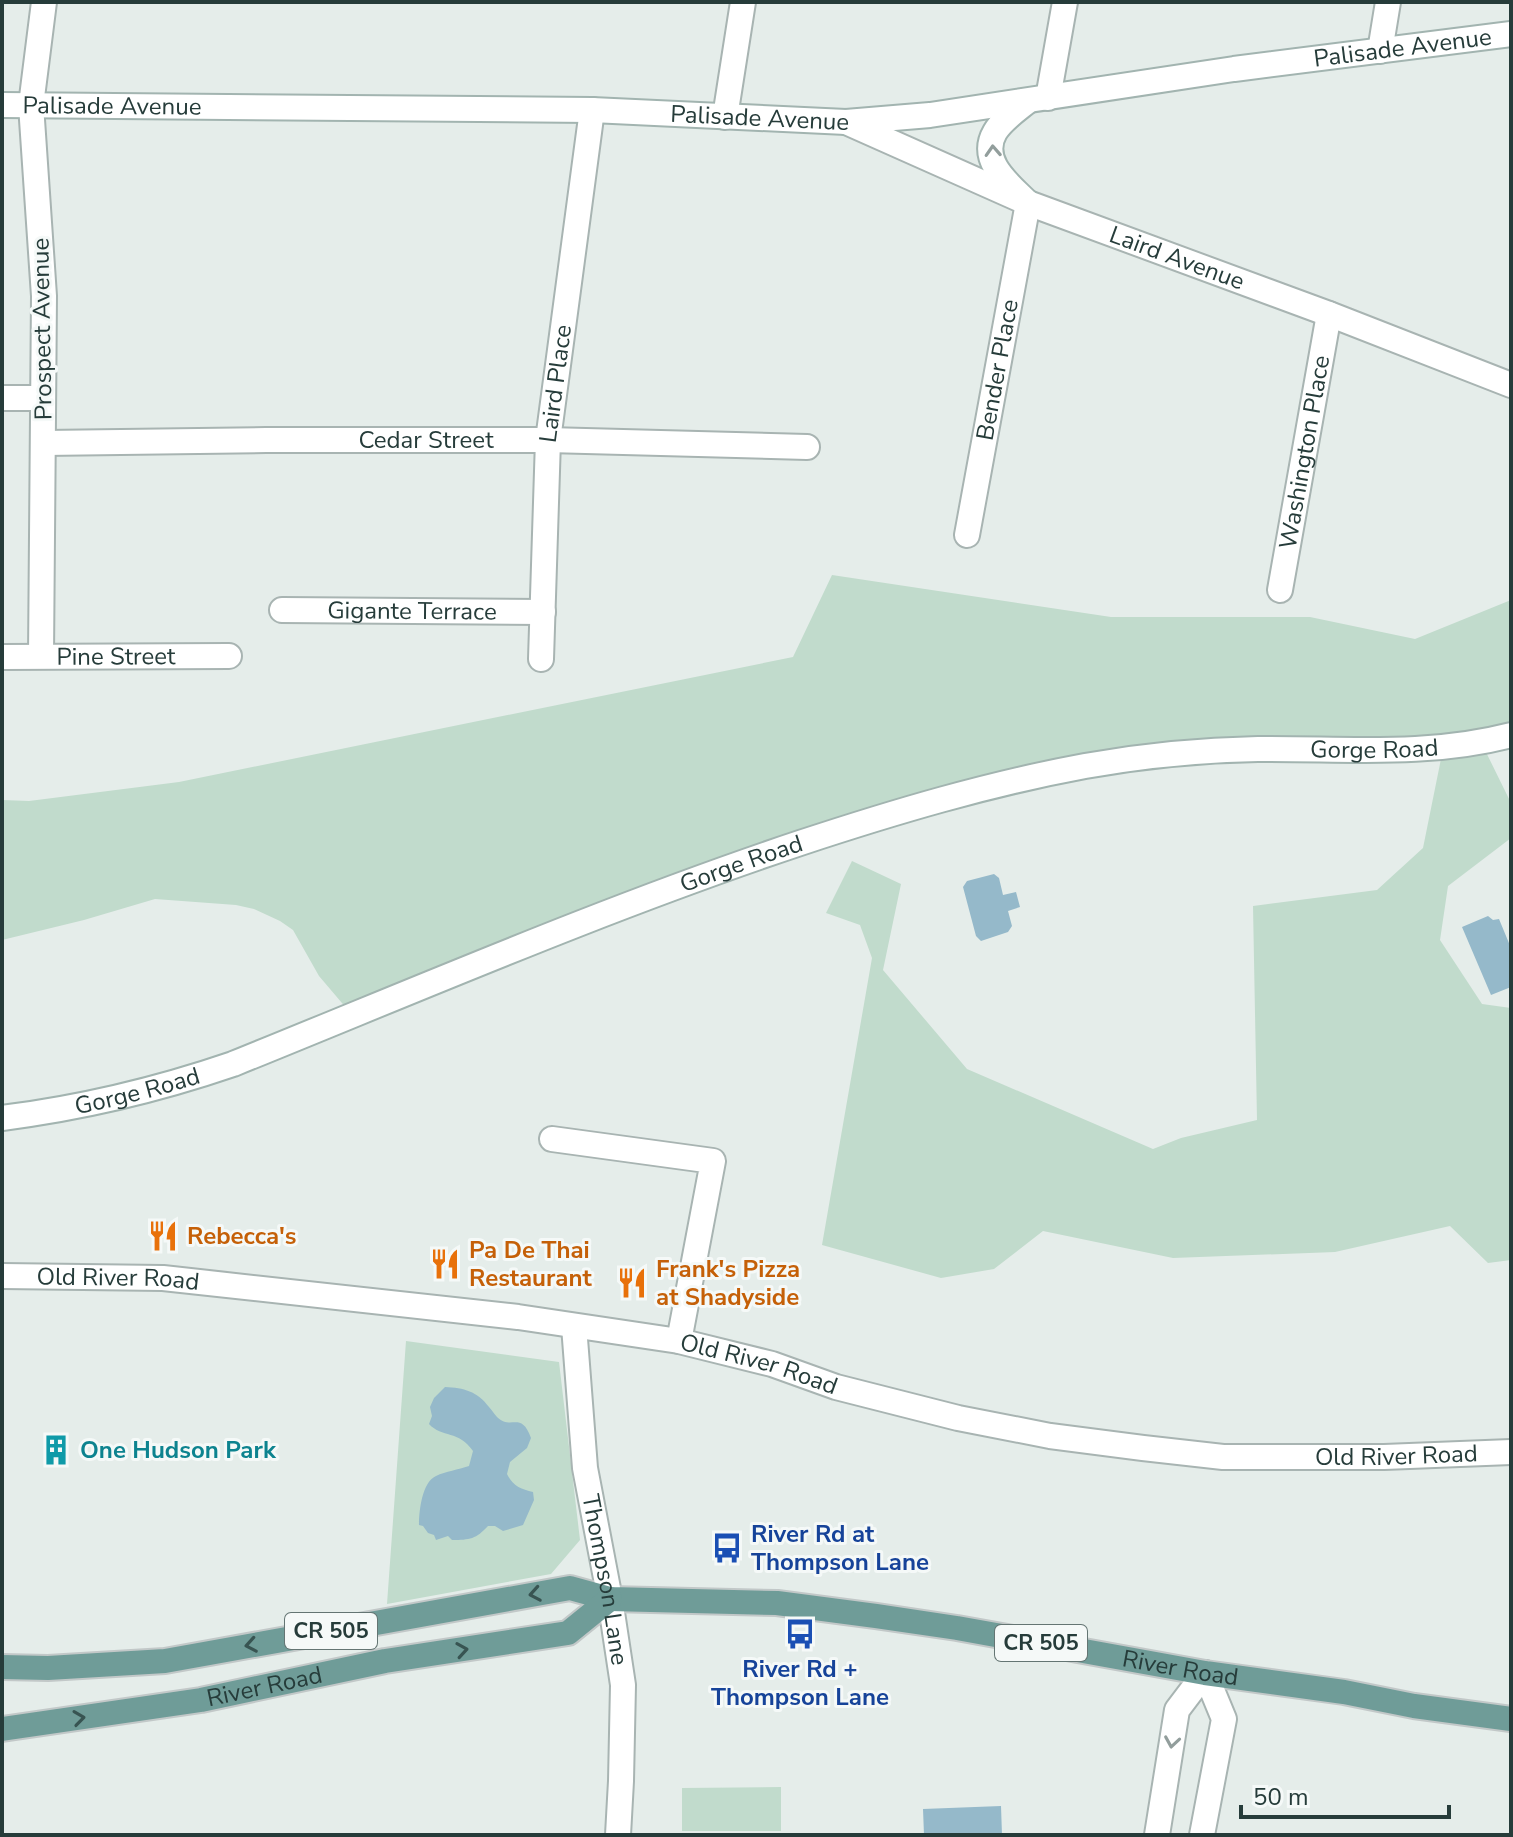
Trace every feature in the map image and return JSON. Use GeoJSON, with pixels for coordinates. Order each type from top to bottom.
{"type":"FeatureCollection","features":[{"type":"Feature","properties":{"kind":"main road","name":"River Road"},"geometry":{"type":"LineString","coordinates":[[2,1667],[48,1668],[165,1661],[570,1588],[610,1599],[777,1603],[957,1628],[1205,1673],[1511,1719]]}},
{"type":"Feature","properties":{"kind":"main road","name":"River Road"},"geometry":{"type":"LineString","coordinates":[[2,1729],[201,1700],[385,1661],[568,1633],[610,1599]]}},
{"type":"Feature","properties":{"kind":"street","name":"Prospect Avenue"},"geometry":{"type":"LineString","coordinates":[[41,656],[44,296],[31,105],[44,2]]}},
{"type":"Feature","properties":{"kind":"street"},"geometry":{"type":"LineString","coordinates":[[725,117],[743,2]]}},
{"type":"Feature","properties":{"kind":"street"},"geometry":{"type":"LineString","coordinates":[[1028,203],[997,172],[991,156],[991,142],[995,131],[1038,99],[1065,2]]}},
{"type":"Feature","properties":{"kind":"street"},"geometry":{"type":"LineString","coordinates":[[1380,51],[1388,2]]}},
{"type":"Feature","properties":{"kind":"street","name":"Palisade Avenue"},"geometry":{"type":"LineString","coordinates":[[2,105],[592,110],[846,122],[930,115],[1234,69],[1511,34]]}},
{"type":"Feature","properties":{"kind":"street","name":"Laird Place"},"geometry":{"type":"LineString","coordinates":[[541,659],[548,440],[592,110]]}},
{"type":"Feature","properties":{"kind":"street","name":"Laird Avenue"},"geometry":{"type":"LineString","coordinates":[[846,122],[1028,203],[1511,385]]}},
{"type":"Feature","properties":{"kind":"street","name":"Bender Place"},"geometry":{"type":"LineString","coordinates":[[967,535],[1028,203]]}},
{"type":"Feature","properties":{"kind":"street","name":"Washington Place"},"geometry":{"type":"LineString","coordinates":[[1280,590],[1329,314]]}},
{"type":"Feature","properties":{"kind":"street"},"geometry":{"type":"LineString","coordinates":[[2,398],[43,398]]}},
{"type":"Feature","properties":{"kind":"street","name":"Cedar Street"},"geometry":{"type":"LineString","coordinates":[[44,443],[548,440],[807,447]]}},
{"type":"Feature","properties":{"kind":"street","name":"Gigante Terrace"},"geometry":{"type":"LineString","coordinates":[[282,610],[543,612]]}},
{"type":"Feature","properties":{"kind":"street","name":"Pine Street"},"geometry":{"type":"LineString","coordinates":[[2,657],[229,656]]}},
{"type":"Feature","properties":{"kind":"street","name":"Gorge Road"},"geometry":{"type":"LineString","coordinates":[[2,1118],[93,1104],[171,1085],[233,1064],[717,870],[875,819],[1004,783],[1086,766],[1171,755],[1256,749],[1443,749],[1511,735]]}},
{"type":"Feature","properties":{"kind":"street"},"geometry":{"type":"LineString","coordinates":[[552,1139],[713,1161],[679,1341]]}},
{"type":"Feature","properties":{"kind":"street","name":"Old River Road"},"geometry":{"type":"LineString","coordinates":[[2,1276],[163,1278],[518,1317],[679,1341],[772,1364],[836,1387],[958,1418],[1050,1436],[1223,1457],[1384,1457],[1511,1452]]}},
{"type":"Feature","properties":{"kind":"street","name":"Thompson Lane"},"geometry":{"type":"LineString","coordinates":[[574,1326],[585,1468],[623,1685],[618,1835]]}},
{"type":"Feature","properties":{"kind":"street"},"geometry":{"type":"LineString","coordinates":[[1157,1835],[1177,1710],[1205,1673]]}},
{"type":"Feature","properties":{"kind":"street"},"geometry":{"type":"LineString","coordinates":[[1202,1835],[1224,1719],[1205,1673]]}},
{"type":"Feature","properties":{"kind":"green space"},"geometry":{"type":"Polygon","coordinates":[[[832,575],[1111,617],[1310,617],[1415,639],[1511,600],[1511,735],[1481,742],[1511,803],[1511,838],[1448,886],[1440,940],[1482,1004],[1511,1008],[1511,1260],[1488,1263],[1450,1226],[1335,1252],[1173,1258],[1043,1231],[994,1269],[941,1278],[822,1245],[872,958],[860,925],[826,913],[852,861],[901,884],[883,970],[967,1069],[1153,1149],[1181,1138],[1257,1120],[1253,906],[1377,890],[1423,848],[1443,749],[1171,755],[875,819],[353,1016],[319,976],[293,930],[254,909],[236,905],[155,899],[2,940],[2,800],[29,801],[179,782],[793,657],[832,575]]]}},
{"type":"Feature","properties":{"kind":"green space"},"geometry":{"type":"Polygon","coordinates":[[[406,1341],[559,1362],[580,1540],[551,1574],[387,1604],[406,1341]]]}},
{"type":"Feature","properties":{"kind":"green space"},"geometry":{"type":"Polygon","coordinates":[[[781,1787],[781,1831],[682,1831],[682,1788],[781,1787]]]}},
{"type":"Feature","properties":{"kind":"water"},"geometry":{"type":"Polygon","coordinates":[[[994,874],[999,878],[1003,895],[1016,892],[1020,907],[1008,911],[1012,926],[1008,932],[981,941],[976,936],[963,887],[967,881],[994,874]]]}},
{"type":"Feature","properties":{"kind":"water"},"geometry":{"type":"Polygon","coordinates":[[[1488,916],[1493,920],[1499,919],[1511,948],[1511,987],[1491,995],[1462,927],[1488,916]]]}},
{"type":"Feature","properties":{"kind":"water"},"geometry":{"type":"Polygon","coordinates":[[[445,1387],[475,1394],[502,1421],[520,1423],[527,1430],[531,1438],[527,1448],[510,1462],[507,1474],[518,1486],[533,1492],[534,1500],[523,1525],[503,1531],[488,1526],[468,1539],[452,1540],[448,1536],[436,1540],[434,1535],[419,1525],[427,1484],[440,1474],[469,1466],[473,1451],[462,1440],[429,1424],[432,1416],[430,1407],[445,1387]]]}},
{"type":"Feature","properties":{"kind":"water"},"geometry":{"type":"Polygon","coordinates":[[[1001,1806],[1002,1835],[924,1835],[923,1809],[1001,1806]]]}},
{"type":"Feature","properties":{"kind":"place","name":"Rebecca's"},"geometry":{"type":"Point","coordinates":[163,1236]}},
{"type":"Feature","properties":{"kind":"place","name":"Pa De Thai Restaurant"},"geometry":{"type":"Point","coordinates":[445,1264]}},
{"type":"Feature","properties":{"kind":"place","name":"Frank's Pizza at Shadyside"},"geometry":{"type":"Point","coordinates":[632,1283]}},
{"type":"Feature","properties":{"kind":"place","name":"One Hudson Park"},"geometry":{"type":"Point","coordinates":[56,1450]}},
{"type":"Feature","properties":{"kind":"place","name":"River Rd at Thompson Lane"},"geometry":{"type":"Point","coordinates":[727,1548]}},
{"type":"Feature","properties":{"kind":"place","name":"River Rd + Thompson Lane"},"geometry":{"type":"Point","coordinates":[800,1634]}}]}
